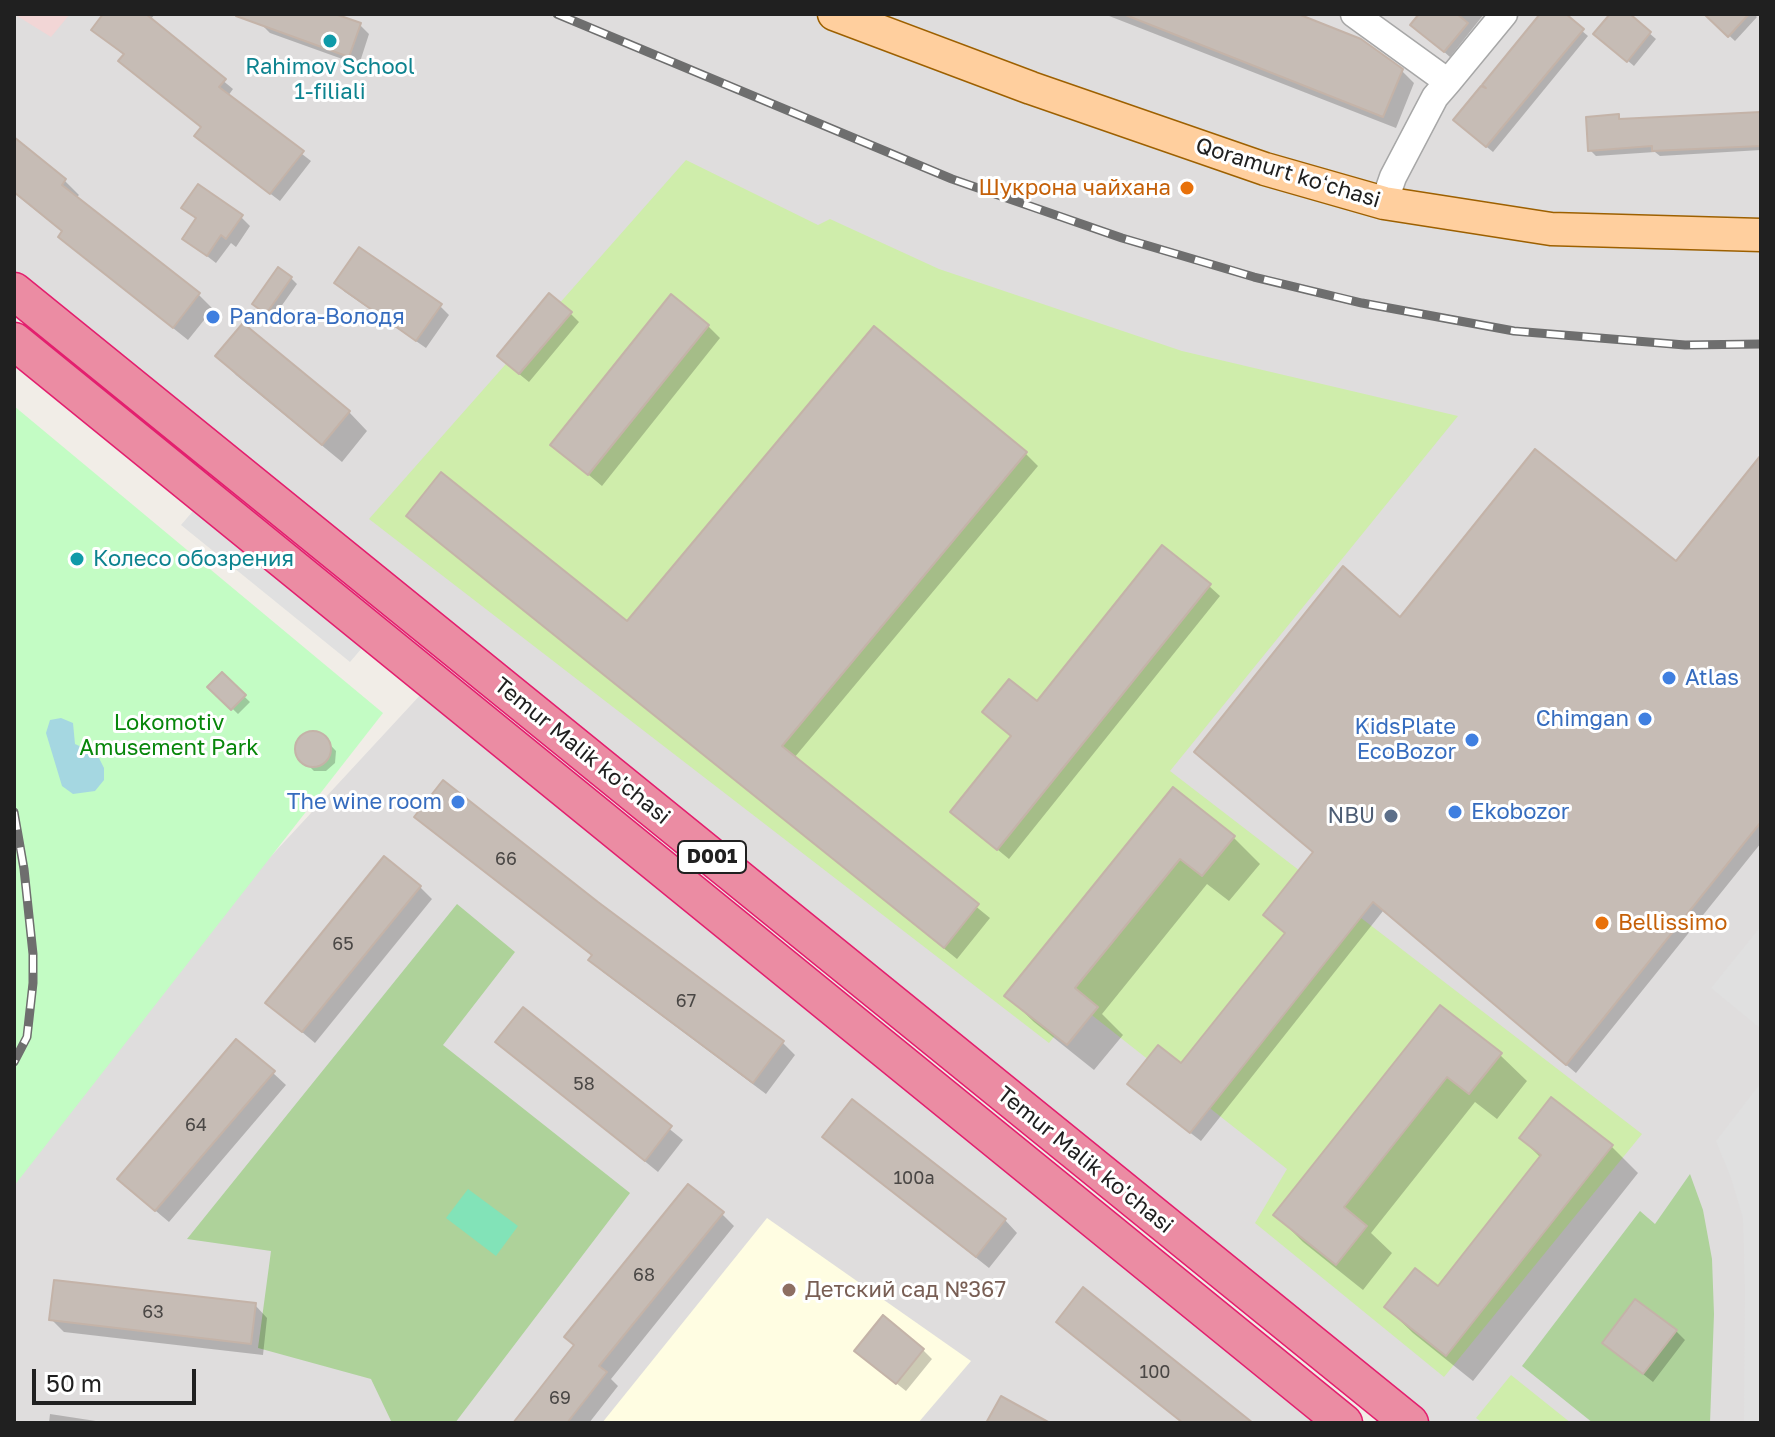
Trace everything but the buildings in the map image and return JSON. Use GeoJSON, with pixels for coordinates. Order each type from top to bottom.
{"type":"FeatureCollection","features":[{"type":"Feature","properties":{"kind":"highway","name":"Temur Malik ko'chasi"},"geometry":{"type":"LineString","coordinates":[[14,291],[1410,1423]]}},
{"type":"Feature","properties":{"kind":"highway","name":"Temur Malik ko'chasi"},"geometry":{"type":"LineString","coordinates":[[14,341],[1344,1423]]}},
{"type":"Feature","properties":{"kind":"highway"},"geometry":{"type":"LineString","coordinates":[[553,782],[580,750]]}},
{"type":"Feature","properties":{"kind":"highway"},"geometry":{"type":"LineString","coordinates":[[709,908],[737,878]]}},
{"type":"Feature","properties":{"kind":"main road","name":"Qoramurt koʻchasi"},"geometry":{"type":"LineString","coordinates":[[834,14],[1031,88],[1265,169],[1386,198],[1551,229],[1761,235]]}},
{"type":"Feature","properties":{"kind":"main road","name":"Qoramurt koʻchasi"},"geometry":{"type":"LineString","coordinates":[[867,14],[1034,79],[1386,198],[1583,222],[1761,225]]}},
{"type":"Feature","properties":{"kind":"street"},"geometry":{"type":"LineString","coordinates":[[1354,14],[1448,82]]}},
{"type":"Feature","properties":{"kind":"street"},"geometry":{"type":"LineString","coordinates":[[1386,198],[1393,177],[1435,97],[1504,14]]}},
{"type":"Feature","properties":{"kind":"shaded area"},"geometry":{"type":"Polygon","coordinates":[[[14,14],[1761,14],[1761,1423],[1410,1423],[14,291],[14,14]]]}},
{"type":"Feature","properties":{"kind":"shaded area"},"geometry":{"type":"Polygon","coordinates":[[[14,14],[70,14],[51,37],[14,14]]]}},
{"type":"Feature","properties":{"kind":"shaded area"},"geometry":{"type":"Polygon","coordinates":[[[193,511],[362,648],[350,662],[181,525],[193,511]]]}},
{"type":"Feature","properties":{"kind":"shaded area"},"geometry":{"type":"Polygon","coordinates":[[[423,692],[1344,1423],[14,1423],[14,1134],[423,692]]]}},
{"type":"Feature","properties":{"kind":"shaded area"},"geometry":{"type":"Polygon","coordinates":[[[1761,926],[1761,1029],[1711,988],[1761,926]]]}},
{"type":"Feature","properties":{"kind":"shaded area"},"geometry":{"type":"Polygon","coordinates":[[[1759,1085],[1761,1423],[1744,1423],[1743,1218],[1716,1141],[1759,1085]]]}},
{"type":"Feature","properties":{"kind":"shaded area","name":"Детский сад №367"},"geometry":{"type":"Polygon","coordinates":[[[767,1218],[971,1361],[918,1423],[602,1423],[767,1218]]]}},
{"type":"Feature","properties":{"kind":"green space"},"geometry":{"type":"Polygon","coordinates":[[[686,160],[818,225],[830,219],[939,269],[1182,351],[1458,416],[1170,771],[1642,1134],[1444,1377],[1255,1223],[1287,1169],[1079,1005],[1049,1043],[369,519],[686,160]]]}},
{"type":"Feature","properties":{"kind":"green space","name":"Lokomotiv Amusement Park"},"geometry":{"type":"Polygon","coordinates":[[[14,406],[383,713],[14,1186],[14,406]]]}},
{"type":"Feature","properties":{"kind":"green space"},"geometry":{"type":"Polygon","coordinates":[[[457,904],[515,952],[443,1045],[630,1193],[455,1423],[392,1423],[371,1379],[258,1348],[271,1251],[187,1239],[457,904]]]}},
{"type":"Feature","properties":{"kind":"green space"},"geometry":{"type":"Polygon","coordinates":[[[1690,1174],[1703,1210],[1712,1259],[1714,1314],[1710,1423],[1593,1423],[1522,1366],[1640,1211],[1655,1224],[1690,1174]]]}},
{"type":"Feature","properties":{"kind":"green space"},"geometry":{"type":"Polygon","coordinates":[[[468,1189],[518,1226],[496,1256],[446,1218],[468,1189]]]}},
{"type":"Feature","properties":{"kind":"green space"},"geometry":{"type":"Polygon","coordinates":[[[1511,1375],[1571,1423],[1483,1423],[1476,1418],[1511,1375]]]}},
{"type":"Feature","properties":{"kind":"water"},"geometry":{"type":"Polygon","coordinates":[[[61,718],[73,723],[75,744],[97,754],[104,768],[104,780],[95,791],[73,794],[62,786],[46,733],[50,720],[61,718]]]}},
{"type":"Feature","properties":{"kind":"railway"},"geometry":{"type":"LineString","coordinates":[[557,14],[952,179],[1122,238],[1254,277],[1362,303],[1514,331],[1685,345],[1761,344]]}},
{"type":"Feature","properties":{"kind":"railway"},"geometry":{"type":"LineString","coordinates":[[14,812],[33,954],[27,1037],[14,1062]]}},
{"type":"Feature","properties":{"kind":"place","name":"Rahimov School 1-filiali"},"geometry":{"type":"Point","coordinates":[330,41]}},
{"type":"Feature","properties":{"kind":"place","name":"Шукрона чайхана"},"geometry":{"type":"Point","coordinates":[1187,188]}},
{"type":"Feature","properties":{"kind":"place","name":"Pandora-Володя"},"geometry":{"type":"Point","coordinates":[213,317]}},
{"type":"Feature","properties":{"kind":"place","name":"Колесо обозрения"},"geometry":{"type":"Point","coordinates":[77,559]}},
{"type":"Feature","properties":{"kind":"place","name":"Atlas"},"geometry":{"type":"Point","coordinates":[1669,678]}},
{"type":"Feature","properties":{"kind":"place","name":"Chimgan"},"geometry":{"type":"Point","coordinates":[1645,719]}},
{"type":"Feature","properties":{"kind":"place","name":"KidsPlate EcoBozor"},"geometry":{"type":"Point","coordinates":[1472,740]}},
{"type":"Feature","properties":{"kind":"place","name":"The wine room"},"geometry":{"type":"Point","coordinates":[458,802]}},
{"type":"Feature","properties":{"kind":"place","name":"Ekobozor"},"geometry":{"type":"Point","coordinates":[1455,812]}},
{"type":"Feature","properties":{"kind":"place","name":"NBU"},"geometry":{"type":"Point","coordinates":[1391,816]}},
{"type":"Feature","properties":{"kind":"place","name":"Bellissimo"},"geometry":{"type":"Point","coordinates":[1602,923]}},
{"type":"Feature","properties":{"kind":"place","name":"Детский сад №367"},"geometry":{"type":"Point","coordinates":[789,1290]}}]}
